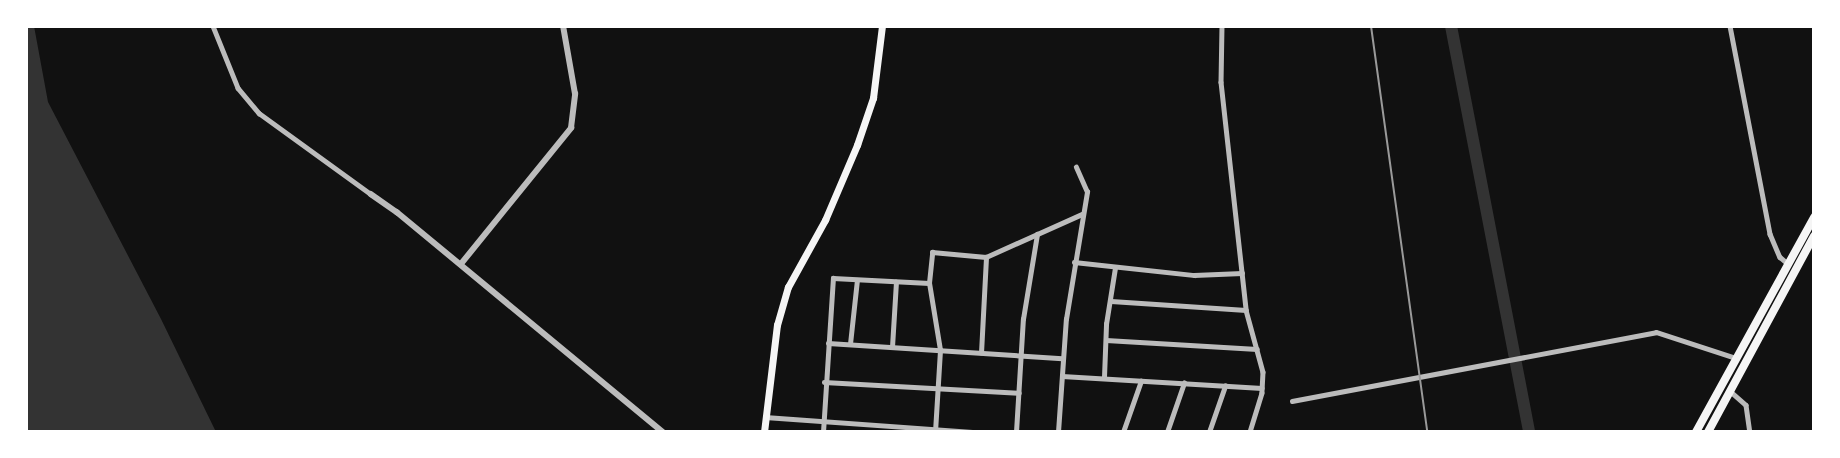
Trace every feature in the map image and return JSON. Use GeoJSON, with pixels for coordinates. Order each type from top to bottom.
{"type":"FeatureCollection","features":[{"type":"Feature","properties":{"kind":"highway"},"geometry":{"type":"LineString","coordinates":[[1696,432],[1814,217]]}},
{"type":"Feature","properties":{"kind":"highway"},"geometry":{"type":"LineString","coordinates":[[1708,432],[1814,236]]}},
{"type":"Feature","properties":{"kind":"main road"},"geometry":{"type":"LineString","coordinates":[[764,432],[777,325],[788,287],[825,220],[860,136],[876,82],[882,26]]}},
{"type":"Feature","properties":{"kind":"street"},"geometry":{"type":"LineString","coordinates":[[213,26],[232,76],[259,113],[371,194],[461,264],[663,432]]}},
{"type":"Feature","properties":{"kind":"street"},"geometry":{"type":"LineString","coordinates":[[461,264],[571,128],[575,100],[563,26]]}},
{"type":"Feature","properties":{"kind":"street"},"geometry":{"type":"LineString","coordinates":[[1222,26],[1221,82],[1246,310],[1263,372],[1262,388],[1250,432]]}},
{"type":"Feature","properties":{"kind":"street"},"geometry":{"type":"LineString","coordinates":[[1730,26],[1770,234],[1777,252],[1788,264]]}},
{"type":"Feature","properties":{"kind":"street"},"geometry":{"type":"LineString","coordinates":[[1058,432],[1062,358],[1074,262],[1087,192],[1076,166]]}},
{"type":"Feature","properties":{"kind":"street"},"geometry":{"type":"LineString","coordinates":[[935,431],[940,350],[929,283],[932,252],[986,257],[1082,214]]}},
{"type":"Feature","properties":{"kind":"street"},"geometry":{"type":"LineString","coordinates":[[1016,432],[1024,319],[1037,234]]}},
{"type":"Feature","properties":{"kind":"street"},"geometry":{"type":"LineString","coordinates":[[981,352],[986,257]]}},
{"type":"Feature","properties":{"kind":"street"},"geometry":{"type":"LineString","coordinates":[[1074,262],[1115,268],[1194,275],[1242,273]]}},
{"type":"Feature","properties":{"kind":"street"},"geometry":{"type":"LineString","coordinates":[[1104,377],[1106,340],[1115,268]]}},
{"type":"Feature","properties":{"kind":"street"},"geometry":{"type":"LineString","coordinates":[[823,432],[824,382],[833,278],[929,283]]}},
{"type":"Feature","properties":{"kind":"street"},"geometry":{"type":"LineString","coordinates":[[850,344],[857,280]]}},
{"type":"Feature","properties":{"kind":"street"},"geometry":{"type":"LineString","coordinates":[[892,347],[896,282]]}},
{"type":"Feature","properties":{"kind":"street"},"geometry":{"type":"LineString","coordinates":[[1111,301],[1246,310]]}},
{"type":"Feature","properties":{"kind":"street"},"geometry":{"type":"LineString","coordinates":[[1292,401],[1656,332],[1736,358]]}},
{"type":"Feature","properties":{"kind":"street"},"geometry":{"type":"LineString","coordinates":[[1106,340],[1257,349]]}},
{"type":"Feature","properties":{"kind":"street"},"geometry":{"type":"LineString","coordinates":[[828,343],[1062,358]]}},
{"type":"Feature","properties":{"kind":"street"},"geometry":{"type":"LineString","coordinates":[[1062,376],[1104,377],[1262,388]]}},
{"type":"Feature","properties":{"kind":"street"},"geometry":{"type":"LineString","coordinates":[[1123,432],[1141,381]]}},
{"type":"Feature","properties":{"kind":"street"},"geometry":{"type":"LineString","coordinates":[[824,382],[1019,393]]}},
{"type":"Feature","properties":{"kind":"street"},"geometry":{"type":"LineString","coordinates":[[1167,432],[1184,383]]}},
{"type":"Feature","properties":{"kind":"street"},"geometry":{"type":"LineString","coordinates":[[1209,432],[1225,386]]}},
{"type":"Feature","properties":{"kind":"street"},"geometry":{"type":"LineString","coordinates":[[1730,391],[1746,405],[1750,432]]}},
{"type":"Feature","properties":{"kind":"street"},"geometry":{"type":"LineString","coordinates":[[765,417],[935,431],[975,432]]}},
{"type":"Feature","properties":{"kind":"shaded area"},"geometry":{"type":"Polygon","coordinates":[[[26,26],[34,26],[48,102],[161,319],[216,432],[26,432],[26,26]]]}},
{"type":"Feature","properties":{"kind":"waterway"},"geometry":{"type":"LineString","coordinates":[[1451,26],[1529,432]]}},
{"type":"Feature","properties":{"kind":"railway"},"geometry":{"type":"LineString","coordinates":[[1371,26],[1427,432]]}}]}
